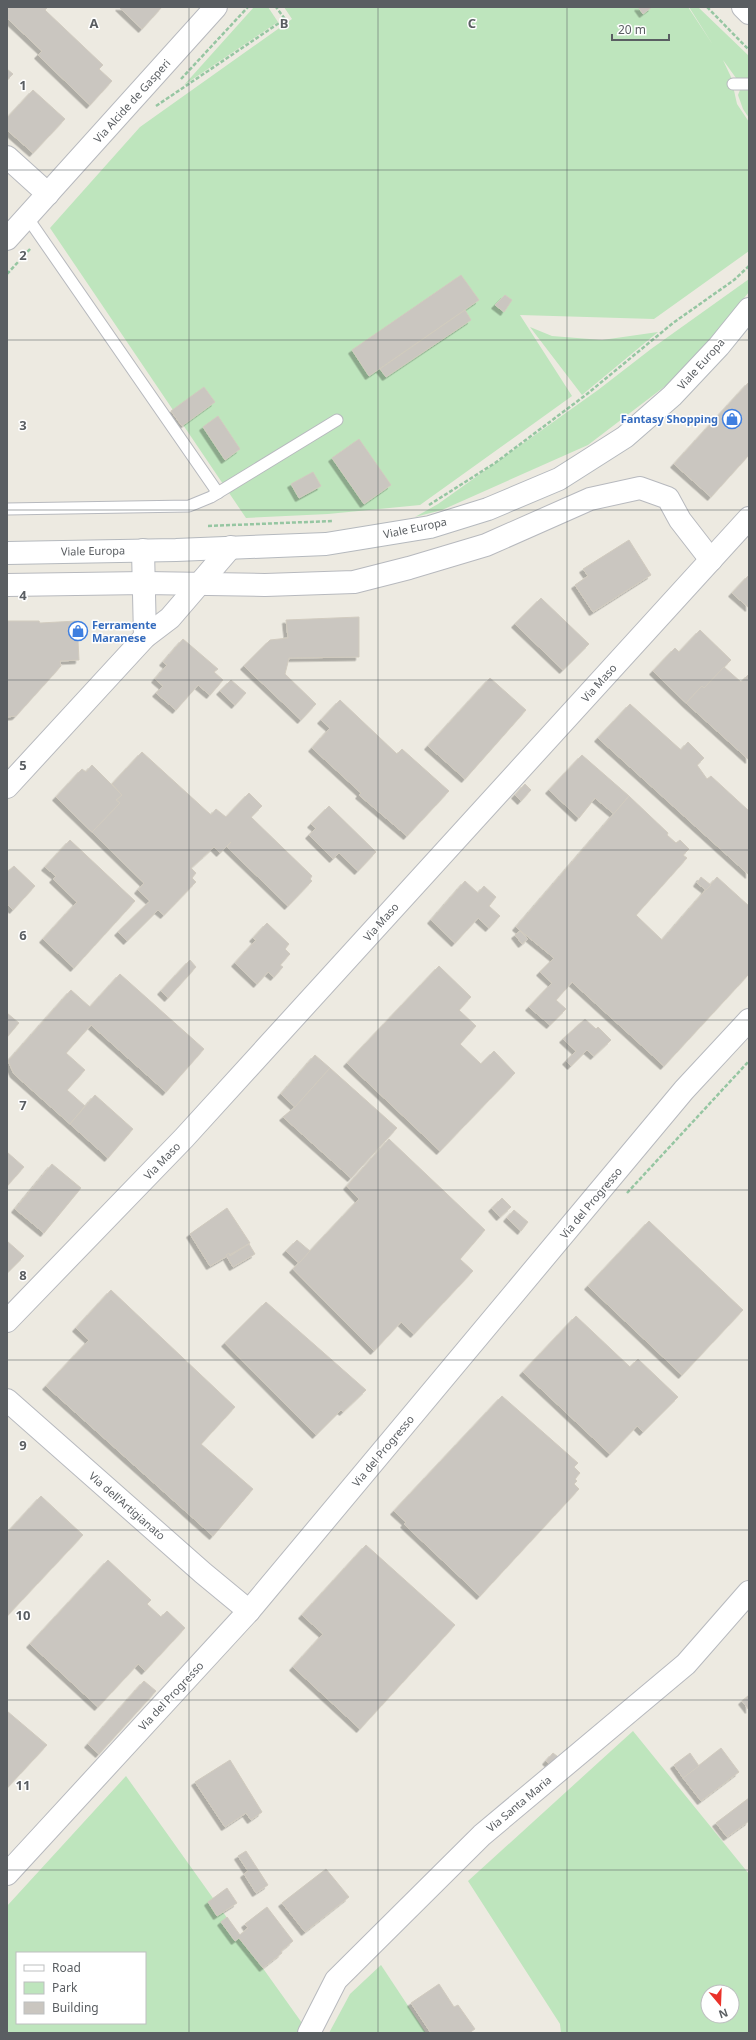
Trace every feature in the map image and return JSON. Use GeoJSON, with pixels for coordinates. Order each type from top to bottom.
{"type":"FeatureCollection","features":[{"type":"Feature","properties":{"kind":"street","name":"Via Alcide de Gasperi"},"geometry":{"type":"LineString","coordinates":[[7,239],[216,7]]}},
{"type":"Feature","properties":{"kind":"street"},"geometry":{"type":"LineString","coordinates":[[743,7],[749,13]]}},
{"type":"Feature","properties":{"kind":"street"},"geometry":{"type":"LineString","coordinates":[[7,157],[48,194]]}},
{"type":"Feature","properties":{"kind":"street","name":"Viale Europa"},"geometry":{"type":"LineString","coordinates":[[7,553],[326,544],[430,527],[488,509],[559,479],[624,437],[672,396],[719,346],[749,309]]}},
{"type":"Feature","properties":{"kind":"street"},"geometry":{"type":"LineString","coordinates":[[7,586],[145,583],[265,585],[354,582],[409,568],[486,545],[590,499],[640,488],[668,498],[680,520],[711,560]]}},
{"type":"Feature","properties":{"kind":"street","name":"Via Maso"},"geometry":{"type":"LineString","coordinates":[[7,1321],[184,1138],[749,518]]}},
{"type":"Feature","properties":{"kind":"street"},"geometry":{"type":"LineString","coordinates":[[7,787],[145,637],[170,618],[232,547]]}},
{"type":"Feature","properties":{"kind":"street"},"geometry":{"type":"LineString","coordinates":[[143,550],[145,583],[145,637]]}},
{"type":"Feature","properties":{"kind":"street","name":"Via del Progresso"},"geometry":{"type":"LineString","coordinates":[[7,1874],[249,1611],[684,1090],[749,1020]]}},
{"type":"Feature","properties":{"kind":"street","name":"Via dell'Artigianato"},"geometry":{"type":"LineString","coordinates":[[7,1400],[203,1573],[249,1611]]}},
{"type":"Feature","properties":{"kind":"street","name":"Via Santa Maria"},"geometry":{"type":"LineString","coordinates":[[309,2033],[336,1980],[482,1835],[686,1664],[749,1592]]}},
{"type":"Feature","properties":{"kind":"lane"},"geometry":{"type":"LineString","coordinates":[[733,84],[749,84]]}},
{"type":"Feature","properties":{"kind":"lane"},"geometry":{"type":"LineString","coordinates":[[27,217],[218,493]]}},
{"type":"Feature","properties":{"kind":"lane"},"geometry":{"type":"LineString","coordinates":[[7,509],[189,506],[218,493],[337,420]]}},
{"type":"Feature","properties":{"kind":"path"},"geometry":{"type":"LineString","coordinates":[[156,106],[285,19],[276,7]]}},
{"type":"Feature","properties":{"kind":"path"},"geometry":{"type":"LineString","coordinates":[[707,7],[749,50]]}},
{"type":"Feature","properties":{"kind":"path"},"geometry":{"type":"LineString","coordinates":[[423,509],[495,462],[587,394],[673,323],[734,280],[749,266]]}},
{"type":"Feature","properties":{"kind":"path"},"geometry":{"type":"LineString","coordinates":[[202,527],[335,520]]}},
{"type":"Feature","properties":{"kind":"green space"},"geometry":{"type":"Polygon","coordinates":[[[254,7],[268,7],[278,22],[184,85],[254,7]]]}},
{"type":"Feature","properties":{"kind":"green space"},"geometry":{"type":"Polygon","coordinates":[[[284,7],[688,7],[713,45],[689,7],[698,7],[749,56],[749,78],[736,78],[723,60],[731,77],[737,104],[749,122],[749,251],[654,319],[520,315],[572,396],[420,505],[328,514],[246,518],[50,228],[140,127],[292,19],[284,7]]]}},
{"type":"Feature","properties":{"kind":"green space"},"geometry":{"type":"Polygon","coordinates":[[[740,90],[749,90],[749,118],[743,109],[738,95],[740,90]]]}},
{"type":"Feature","properties":{"kind":"green space"},"geometry":{"type":"Polygon","coordinates":[[[749,279],[749,292],[681,374],[588,445],[442,510],[415,517],[438,504],[598,390],[651,349],[749,279]]]}},
{"type":"Feature","properties":{"kind":"green space"},"geometry":{"type":"Polygon","coordinates":[[[530,327],[552,336],[602,340],[658,332],[582,395],[530,327]]]}},
{"type":"Feature","properties":{"kind":"green space"},"geometry":{"type":"Polygon","coordinates":[[[633,1731],[749,1874],[749,2033],[561,2033],[560,2024],[468,1881],[633,1731]]]}},
{"type":"Feature","properties":{"kind":"green space"},"geometry":{"type":"Polygon","coordinates":[[[126,1776],[302,2023],[298,2033],[7,2033],[7,1906],[126,1776]]]}},
{"type":"Feature","properties":{"kind":"green space"},"geometry":{"type":"Polygon","coordinates":[[[381,1965],[426,2033],[329,2033],[350,1994],[381,1965]]]}},
{"type":"Feature","properties":{"kind":"building"},"geometry":{"type":"Polygon","coordinates":[[[9,7],[48,7],[45,10],[103,65],[99,69],[112,81],[90,105],[38,55],[42,51],[7,18],[7,10],[9,7]]]}},
{"type":"Feature","properties":{"kind":"building"},"geometry":{"type":"Polygon","coordinates":[[[119,7],[162,7],[142,29],[119,7]]]}},
{"type":"Feature","properties":{"kind":"building"},"geometry":{"type":"Polygon","coordinates":[[[638,7],[652,7],[643,14],[638,7]]]}},
{"type":"Feature","properties":{"kind":"building"},"geometry":{"type":"Polygon","coordinates":[[[7,69],[13,74],[7,80],[7,69]]]}},
{"type":"Feature","properties":{"kind":"building"},"geometry":{"type":"Polygon","coordinates":[[[33,90],[65,119],[33,153],[7,130],[7,118],[33,90]]]}},
{"type":"Feature","properties":{"kind":"building"},"geometry":{"type":"Polygon","coordinates":[[[461,275],[479,300],[369,376],[352,350],[461,275]]]}},
{"type":"Feature","properties":{"kind":"building"},"geometry":{"type":"Polygon","coordinates":[[[505,295],[512,300],[504,312],[495,305],[505,295]]]}},
{"type":"Feature","properties":{"kind":"building"},"geometry":{"type":"Polygon","coordinates":[[[465,310],[471,320],[386,377],[380,369],[465,310]]]}},
{"type":"Feature","properties":{"kind":"building","name":"Fantasy Shopping"},"geometry":{"type":"Polygon","coordinates":[[[749,382],[749,455],[711,497],[674,464],[749,382]]]}},
{"type":"Feature","properties":{"kind":"building"},"geometry":{"type":"Polygon","coordinates":[[[204,387],[215,402],[182,426],[171,411],[204,387]]]}},
{"type":"Feature","properties":{"kind":"building"},"geometry":{"type":"Polygon","coordinates":[[[218,416],[240,449],[225,460],[203,427],[218,416]]]}},
{"type":"Feature","properties":{"kind":"building"},"geometry":{"type":"Polygon","coordinates":[[[359,439],[391,485],[364,504],[332,458],[359,439]]]}},
{"type":"Feature","properties":{"kind":"building"},"geometry":{"type":"Polygon","coordinates":[[[313,472],[321,486],[299,498],[291,484],[313,472]]]}},
{"type":"Feature","properties":{"kind":"building"},"geometry":{"type":"Polygon","coordinates":[[[629,540],[651,575],[593,612],[575,585],[588,576],[583,569],[629,540]]]}},
{"type":"Feature","properties":{"kind":"building"},"geometry":{"type":"Polygon","coordinates":[[[749,575],[749,608],[732,593],[749,575]]]}},
{"type":"Feature","properties":{"kind":"building"},"geometry":{"type":"Polygon","coordinates":[[[541,598],[589,644],[563,670],[515,624],[541,598]]]}},
{"type":"Feature","properties":{"kind":"building"},"geometry":{"type":"Polygon","coordinates":[[[359,617],[359,657],[289,658],[285,674],[316,704],[301,720],[244,666],[270,640],[288,638],[286,620],[359,617]]]}},
{"type":"Feature","properties":{"kind":"building"},"geometry":{"type":"Polygon","coordinates":[[[7,621],[39,621],[40,623],[77,621],[79,660],[60,661],[61,666],[16,716],[7,717],[7,621]]]}},
{"type":"Feature","properties":{"kind":"building"},"geometry":{"type":"Polygon","coordinates":[[[700,630],[731,660],[704,688],[702,686],[686,703],[653,671],[675,648],[679,652],[700,630]]]}},
{"type":"Feature","properties":{"kind":"building"},"geometry":{"type":"Polygon","coordinates":[[[183,639],[218,669],[214,672],[223,680],[210,695],[198,685],[176,710],[156,693],[163,686],[155,679],[167,665],[163,662],[183,639]]]}},
{"type":"Feature","properties":{"kind":"building"},"geometry":{"type":"Polygon","coordinates":[[[724,667],[741,682],[749,674],[749,760],[686,703],[702,686],[704,688],[724,667]]]}},
{"type":"Feature","properties":{"kind":"building"},"geometry":{"type":"Polygon","coordinates":[[[490,678],[526,710],[465,779],[428,746],[490,678]]]}},
{"type":"Feature","properties":{"kind":"building"},"geometry":{"type":"Polygon","coordinates":[[[231,680],[246,693],[235,705],[220,691],[231,680]]]}},
{"type":"Feature","properties":{"kind":"building"},"geometry":{"type":"Polygon","coordinates":[[[340,700],[397,754],[402,749],[449,791],[407,836],[359,795],[361,793],[312,748],[330,728],[321,720],[340,700]]]}},
{"type":"Feature","properties":{"kind":"building"},"geometry":{"type":"Polygon","coordinates":[[[630,704],[681,750],[688,742],[704,758],[697,765],[707,779],[711,776],[749,811],[749,875],[598,738],[630,704]]]}},
{"type":"Feature","properties":{"kind":"building"},"geometry":{"type":"Polygon","coordinates":[[[142,752],[211,815],[216,809],[226,817],[249,793],[262,806],[251,817],[312,876],[310,879],[312,881],[288,906],[227,847],[231,842],[220,853],[214,847],[191,868],[196,873],[192,878],[196,882],[164,915],[158,910],[127,941],[118,932],[150,901],[138,890],[144,883],[92,832],[120,803],[116,800],[122,795],[112,784],[142,752]]]}},
{"type":"Feature","properties":{"kind":"building"},"geometry":{"type":"Polygon","coordinates":[[[582,755],[629,796],[614,814],[595,798],[579,818],[549,790],[582,755]]]}},
{"type":"Feature","properties":{"kind":"building"},"geometry":{"type":"Polygon","coordinates":[[[92,765],[122,795],[116,800],[120,803],[92,832],[56,797],[82,769],[86,772],[92,765]]]}},
{"type":"Feature","properties":{"kind":"building"},"geometry":{"type":"Polygon","coordinates":[[[525,784],[531,790],[521,801],[515,795],[525,784]]]}},
{"type":"Feature","properties":{"kind":"building"},"geometry":{"type":"Polygon","coordinates":[[[629,796],[668,833],[667,835],[676,843],[680,840],[689,849],[683,855],[687,858],[636,915],[662,940],[717,877],[749,906],[749,974],[664,1066],[572,982],[556,1000],[566,1009],[550,1025],[529,1007],[552,983],[540,972],[554,958],[516,927],[629,796]]]}},
{"type":"Feature","properties":{"kind":"building"},"geometry":{"type":"Polygon","coordinates":[[[329,806],[376,852],[358,871],[339,853],[333,859],[309,835],[316,828],[311,824],[329,806]]]}},
{"type":"Feature","properties":{"kind":"building"},"geometry":{"type":"Polygon","coordinates":[[[70,840],[135,901],[74,968],[43,939],[77,902],[53,879],[56,876],[45,867],[70,840]]]}},
{"type":"Feature","properties":{"kind":"building"},"geometry":{"type":"Polygon","coordinates":[[[14,866],[35,886],[13,910],[7,904],[7,872],[14,866]]]}},
{"type":"Feature","properties":{"kind":"building"},"geometry":{"type":"Polygon","coordinates":[[[701,877],[711,885],[706,890],[697,883],[701,877]]]}},
{"type":"Feature","properties":{"kind":"building"},"geometry":{"type":"Polygon","coordinates":[[[465,881],[478,893],[484,886],[496,897],[489,906],[500,916],[489,928],[478,918],[455,943],[431,920],[465,881]]]}},
{"type":"Feature","properties":{"kind":"building"},"geometry":{"type":"Polygon","coordinates":[[[267,923],[289,944],[285,949],[290,954],[280,965],[283,967],[274,977],[268,972],[257,984],[235,963],[256,940],[253,938],[267,923]]]}},
{"type":"Feature","properties":{"kind":"building"},"geometry":{"type":"Polygon","coordinates":[[[520,931],[528,939],[522,944],[515,935],[520,931]]]}},
{"type":"Feature","properties":{"kind":"building"},"geometry":{"type":"Polygon","coordinates":[[[190,960],[196,967],[168,998],[161,991],[190,960]]]}},
{"type":"Feature","properties":{"kind":"building"},"geometry":{"type":"Polygon","coordinates":[[[439,966],[471,997],[459,1010],[476,1026],[460,1044],[481,1064],[494,1051],[515,1073],[440,1151],[347,1063],[439,966]]]}},
{"type":"Feature","properties":{"kind":"building"},"geometry":{"type":"Polygon","coordinates":[[[120,974],[204,1049],[166,1092],[91,1025],[66,1053],[85,1070],[67,1090],[85,1106],[70,1124],[14,1074],[8,1061],[71,990],[90,1007],[120,974]]]}},
{"type":"Feature","properties":{"kind":"building"},"geometry":{"type":"Polygon","coordinates":[[[7,1013],[19,1023],[7,1037],[7,1013]]]}},
{"type":"Feature","properties":{"kind":"building"},"geometry":{"type":"Polygon","coordinates":[[[585,1019],[596,1029],[598,1027],[611,1040],[594,1056],[587,1050],[571,1066],[566,1061],[576,1051],[563,1039],[585,1019]]]}},
{"type":"Feature","properties":{"kind":"building"},"geometry":{"type":"Polygon","coordinates":[[[315,1055],[330,1068],[295,1107],[281,1094],[315,1055]]]}},
{"type":"Feature","properties":{"kind":"building"},"geometry":{"type":"Polygon","coordinates":[[[330,1068],[397,1128],[351,1178],[283,1117],[295,1107],[330,1068]]]}},
{"type":"Feature","properties":{"kind":"building"},"geometry":{"type":"Polygon","coordinates":[[[95,1095],[133,1129],[108,1158],[70,1124],[95,1095]]]}},
{"type":"Feature","properties":{"kind":"building"},"geometry":{"type":"Polygon","coordinates":[[[389,1139],[485,1230],[460,1259],[473,1271],[414,1334],[401,1322],[374,1351],[293,1269],[359,1199],[347,1186],[389,1139]]]}},
{"type":"Feature","properties":{"kind":"building"},"geometry":{"type":"Polygon","coordinates":[[[7,1152],[24,1167],[7,1186],[7,1152]]]}},
{"type":"Feature","properties":{"kind":"building"},"geometry":{"type":"Polygon","coordinates":[[[52,1164],[81,1188],[44,1233],[15,1209],[52,1164]]]}},
{"type":"Feature","properties":{"kind":"building"},"geometry":{"type":"Polygon","coordinates":[[[502,1198],[511,1207],[500,1217],[492,1208],[502,1198]]]}},
{"type":"Feature","properties":{"kind":"building"},"geometry":{"type":"Polygon","coordinates":[[[227,1208],[250,1243],[210,1266],[190,1234],[227,1208]]]}},
{"type":"Feature","properties":{"kind":"building"},"geometry":{"type":"Polygon","coordinates":[[[514,1210],[528,1222],[521,1231],[507,1218],[514,1210]]]}},
{"type":"Feature","properties":{"kind":"building"},"geometry":{"type":"Polygon","coordinates":[[[649,1221],[743,1310],[682,1375],[588,1286],[649,1221]]]}},
{"type":"Feature","properties":{"kind":"building"},"geometry":{"type":"Polygon","coordinates":[[[297,1240],[310,1251],[299,1263],[286,1251],[297,1240]]]}},
{"type":"Feature","properties":{"kind":"building"},"geometry":{"type":"Polygon","coordinates":[[[7,1241],[24,1256],[7,1273],[7,1241]]]}},
{"type":"Feature","properties":{"kind":"building"},"geometry":{"type":"Polygon","coordinates":[[[249,1244],[255,1254],[233,1267],[226,1255],[229,1253],[230,1256],[249,1244]]]}},
{"type":"Feature","properties":{"kind":"building"},"geometry":{"type":"Polygon","coordinates":[[[111,1290],[235,1407],[201,1444],[253,1489],[213,1536],[46,1386],[89,1340],[76,1328],[111,1290]]]}},
{"type":"Feature","properties":{"kind":"building"},"geometry":{"type":"Polygon","coordinates":[[[266,1302],[366,1390],[343,1412],[341,1410],[316,1435],[225,1343],[266,1302]]]}},
{"type":"Feature","properties":{"kind":"building"},"geometry":{"type":"Polygon","coordinates":[[[576,1316],[630,1367],[638,1359],[678,1397],[643,1432],[637,1426],[610,1454],[523,1372],[576,1316]]]}},
{"type":"Feature","properties":{"kind":"building"},"geometry":{"type":"Polygon","coordinates":[[[502,1396],[578,1463],[574,1467],[580,1473],[575,1479],[577,1481],[574,1484],[579,1489],[480,1596],[404,1524],[406,1522],[394,1511],[502,1396]]]}},
{"type":"Feature","properties":{"kind":"building"},"geometry":{"type":"Polygon","coordinates":[[[41,1496],[83,1535],[7,1616],[7,1533],[41,1496]]]}},
{"type":"Feature","properties":{"kind":"building"},"geometry":{"type":"Polygon","coordinates":[[[366,1545],[455,1625],[360,1729],[293,1667],[323,1634],[302,1615],[366,1545]]]}},
{"type":"Feature","properties":{"kind":"building"},"geometry":{"type":"Polygon","coordinates":[[[108,1560],[151,1600],[147,1604],[161,1617],[167,1611],[185,1628],[145,1671],[138,1664],[98,1707],[30,1644],[108,1560]]]}},
{"type":"Feature","properties":{"kind":"building"},"geometry":{"type":"Polygon","coordinates":[[[144,1681],[156,1691],[99,1754],[88,1744],[144,1681]]]}},
{"type":"Feature","properties":{"kind":"building"},"geometry":{"type":"Polygon","coordinates":[[[749,1695],[749,1710],[742,1701],[749,1695]]]}},
{"type":"Feature","properties":{"kind":"building"},"geometry":{"type":"Polygon","coordinates":[[[7,1711],[47,1745],[7,1788],[7,1711]]]}},
{"type":"Feature","properties":{"kind":"building"},"geometry":{"type":"Polygon","coordinates":[[[721,1748],[739,1772],[701,1801],[683,1778],[721,1748]]]}},
{"type":"Feature","properties":{"kind":"building"},"geometry":{"type":"Polygon","coordinates":[[[553,1753],[562,1760],[554,1768],[546,1761],[553,1753]]]}},
{"type":"Feature","properties":{"kind":"building"},"geometry":{"type":"Polygon","coordinates":[[[690,1753],[699,1766],[683,1778],[674,1765],[690,1753]]]}},
{"type":"Feature","properties":{"kind":"building"},"geometry":{"type":"Polygon","coordinates":[[[230,1760],[262,1812],[251,1820],[246,1813],[225,1827],[195,1782],[230,1760]]]}},
{"type":"Feature","properties":{"kind":"building"},"geometry":{"type":"Polygon","coordinates":[[[749,1798],[749,1821],[727,1837],[716,1823],[749,1798]]]}},
{"type":"Feature","properties":{"kind":"building"},"geometry":{"type":"Polygon","coordinates":[[[246,1851],[268,1885],[256,1893],[244,1874],[248,1871],[238,1856],[246,1851]]]}},
{"type":"Feature","properties":{"kind":"building"},"geometry":{"type":"Polygon","coordinates":[[[326,1869],[349,1897],[305,1932],[282,1903],[326,1869]]]}},
{"type":"Feature","properties":{"kind":"building"},"geometry":{"type":"Polygon","coordinates":[[[227,1888],[237,1903],[217,1916],[208,1902],[227,1888]]]}},
{"type":"Feature","properties":{"kind":"building"},"geometry":{"type":"Polygon","coordinates":[[[267,1907],[293,1941],[281,1951],[282,1953],[263,1968],[239,1938],[235,1941],[221,1922],[227,1917],[240,1935],[248,1928],[245,1924],[267,1907]]]}},
{"type":"Feature","properties":{"kind":"building"},"geometry":{"type":"Polygon","coordinates":[[[439,1984],[454,2007],[458,2005],[475,2029],[469,2033],[431,2033],[411,2003],[439,1984]]]}},
{"type":"Feature","properties":{"kind":"place","name":"Fantasy Shopping"},"geometry":{"type":"Point","coordinates":[732,419]}},
{"type":"Feature","properties":{"kind":"place","name":"Ferramente Maranese"},"geometry":{"type":"Point","coordinates":[78,631]}}]}
